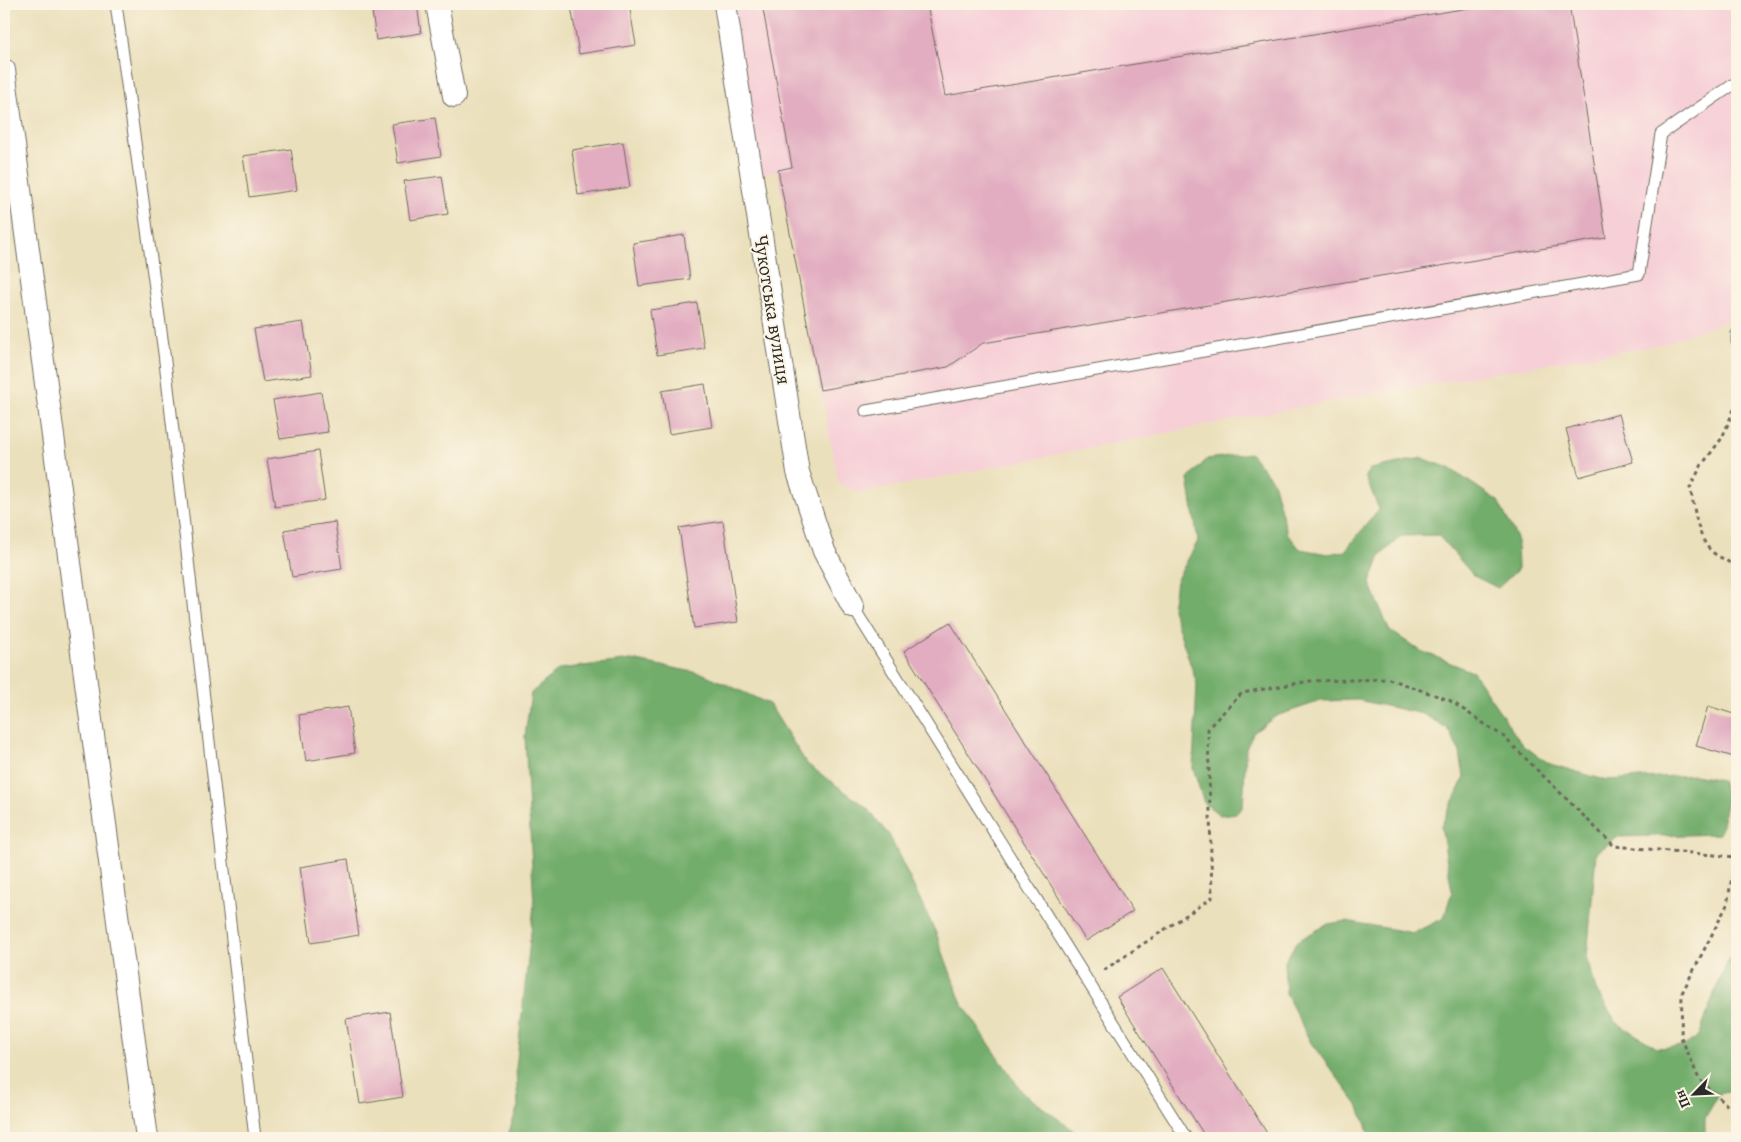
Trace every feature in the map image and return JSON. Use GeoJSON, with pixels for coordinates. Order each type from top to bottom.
{"type":"FeatureCollection","features":[{"type":"Feature","properties":{"kind":"street"},"geometry":{"type":"LineString","coordinates":[[437,4],[454,96]]}},
{"type":"Feature","properties":{"kind":"street","name":"Чукотська вулиця"},"geometry":{"type":"LineString","coordinates":[[725,4],[798,472],[824,551],[853,608]]}},
{"type":"Feature","properties":{"kind":"street"},"geometry":{"type":"LineString","coordinates":[[4,70],[147,1138]]}},
{"type":"Feature","properties":{"kind":"lane"},"geometry":{"type":"LineString","coordinates":[[116,4],[164,353],[255,1138]]}},
{"type":"Feature","properties":{"kind":"lane"},"geometry":{"type":"LineString","coordinates":[[866,411],[1639,274],[1661,134],[1737,82]]}},
{"type":"Feature","properties":{"kind":"lane"},"geometry":{"type":"LineString","coordinates":[[1737,334],[1737,342]]}},
{"type":"Feature","properties":{"kind":"lane"},"geometry":{"type":"LineString","coordinates":[[853,608],[1186,1138]]}},
{"type":"Feature","properties":{"kind":"path"},"geometry":{"type":"LineString","coordinates":[[1737,402],[1722,438],[1702,466],[1690,488],[1704,541],[1714,554],[1731,562],[1737,570]]}},
{"type":"Feature","properties":{"kind":"path"},"geometry":{"type":"LineString","coordinates":[[1087,981],[1212,898],[1208,728],[1242,693],[1310,681],[1389,679],[1449,700],[1504,737],[1614,846],[1736,857]]}},
{"type":"Feature","properties":{"kind":"path"},"geometry":{"type":"LineString","coordinates":[[1737,849],[1727,905],[1682,993],[1681,1037],[1699,1079],[1728,1106],[1737,1110]]}},
{"type":"Feature","properties":{"kind":"shaded area"},"geometry":{"type":"Polygon","coordinates":[[[732,4],[1737,4],[1737,317],[1664,344],[1331,401],[860,493],[839,484],[778,171],[759,174],[732,4]]]}},
{"type":"Feature","properties":{"kind":"green space"},"geometry":{"type":"Polygon","coordinates":[[[1250,453],[1273,481],[1287,533],[1300,549],[1328,554],[1345,551],[1379,509],[1365,476],[1370,469],[1422,458],[1449,468],[1498,501],[1517,538],[1518,569],[1498,588],[1474,576],[1438,535],[1401,536],[1380,556],[1370,583],[1389,630],[1421,651],[1473,672],[1523,746],[1550,764],[1605,780],[1695,775],[1721,780],[1727,799],[1720,834],[1618,837],[1596,853],[1587,957],[1596,990],[1617,1023],[1657,1048],[1684,1046],[1699,1036],[1721,975],[1737,945],[1737,1090],[1719,1094],[1705,1118],[1705,1138],[1371,1138],[1358,1105],[1311,1043],[1286,994],[1284,963],[1297,941],[1328,924],[1346,921],[1413,933],[1444,918],[1452,891],[1441,826],[1464,778],[1460,752],[1447,728],[1423,714],[1358,700],[1321,701],[1276,716],[1253,733],[1246,749],[1243,807],[1237,813],[1220,815],[1204,803],[1193,768],[1197,684],[1172,609],[1176,581],[1198,541],[1188,479],[1207,459],[1250,453]]]}},
{"type":"Feature","properties":{"kind":"green space"},"geometry":{"type":"Polygon","coordinates":[[[631,660],[704,674],[769,704],[807,764],[866,807],[889,835],[936,933],[961,1002],[1022,1092],[1084,1138],[507,1138],[518,1106],[516,1068],[534,905],[525,736],[531,693],[560,669],[631,660]]]}},
{"type":"Feature","properties":{"kind":"building"},"geometry":{"type":"Polygon","coordinates":[[[371,4],[417,4],[421,33],[376,40],[371,4]]]}},
{"type":"Feature","properties":{"kind":"building"},"geometry":{"type":"Polygon","coordinates":[[[629,4],[636,45],[579,54],[571,6],[629,4]]]}},
{"type":"Feature","properties":{"kind":"building"},"geometry":{"type":"Polygon","coordinates":[[[762,4],[927,4],[945,96],[1492,4],[1569,4],[1606,238],[983,343],[948,367],[820,390],[778,170],[792,167],[762,4]]]}},
{"type":"Feature","properties":{"kind":"building"},"geometry":{"type":"Polygon","coordinates":[[[435,118],[441,156],[398,163],[392,124],[435,118]]]}},
{"type":"Feature","properties":{"kind":"building"},"geometry":{"type":"Polygon","coordinates":[[[623,142],[630,187],[578,195],[572,150],[623,142]]]}},
{"type":"Feature","properties":{"kind":"building"},"geometry":{"type":"Polygon","coordinates":[[[291,149],[297,190],[249,197],[243,156],[291,149]]]}},
{"type":"Feature","properties":{"kind":"building"},"geometry":{"type":"Polygon","coordinates":[[[442,176],[448,214],[410,220],[404,181],[442,176]]]}},
{"type":"Feature","properties":{"kind":"building"},"geometry":{"type":"Polygon","coordinates":[[[684,235],[690,279],[639,286],[633,243],[684,235]]]}},
{"type":"Feature","properties":{"kind":"building"},"geometry":{"type":"Polygon","coordinates":[[[697,303],[704,348],[657,355],[650,310],[697,303]]]}},
{"type":"Feature","properties":{"kind":"building"},"geometry":{"type":"Polygon","coordinates":[[[303,322],[312,375],[263,382],[254,329],[303,322]]]}},
{"type":"Feature","properties":{"kind":"building"},"geometry":{"type":"Polygon","coordinates":[[[705,384],[712,427],[669,434],[662,391],[705,384]]]}},
{"type":"Feature","properties":{"kind":"building"},"geometry":{"type":"Polygon","coordinates":[[[321,392],[328,432],[280,439],[273,400],[321,392]]]}},
{"type":"Feature","properties":{"kind":"building"},"geometry":{"type":"Polygon","coordinates":[[[1619,414],[1633,462],[1579,477],[1566,429],[1619,414]]]}},
{"type":"Feature","properties":{"kind":"building"},"geometry":{"type":"Polygon","coordinates":[[[318,451],[325,500],[275,507],[267,459],[318,451]]]}},
{"type":"Feature","properties":{"kind":"building"},"geometry":{"type":"Polygon","coordinates":[[[723,521],[738,622],[694,628],[679,528],[723,521]]]}},
{"type":"Feature","properties":{"kind":"building"},"geometry":{"type":"Polygon","coordinates":[[[335,522],[342,569],[292,577],[284,530],[335,522]]]}},
{"type":"Feature","properties":{"kind":"building"},"geometry":{"type":"Polygon","coordinates":[[[950,622],[1133,911],[1086,941],[904,651],[950,622]]]}},
{"type":"Feature","properties":{"kind":"building"},"geometry":{"type":"Polygon","coordinates":[[[1708,706],[1737,715],[1737,745],[1734,757],[1696,746],[1708,706]]]}},
{"type":"Feature","properties":{"kind":"building"},"geometry":{"type":"Polygon","coordinates":[[[348,707],[355,753],[306,761],[299,715],[348,707]]]}},
{"type":"Feature","properties":{"kind":"building"},"geometry":{"type":"Polygon","coordinates":[[[348,859],[359,935],[311,943],[300,867],[348,859]]]}},
{"type":"Feature","properties":{"kind":"building"},"geometry":{"type":"Polygon","coordinates":[[[1163,968],[1270,1138],[1206,1138],[1117,997],[1163,968]]]}},
{"type":"Feature","properties":{"kind":"building"},"geometry":{"type":"Polygon","coordinates":[[[390,1012],[403,1097],[360,1104],[346,1019],[390,1012]]]}}]}
